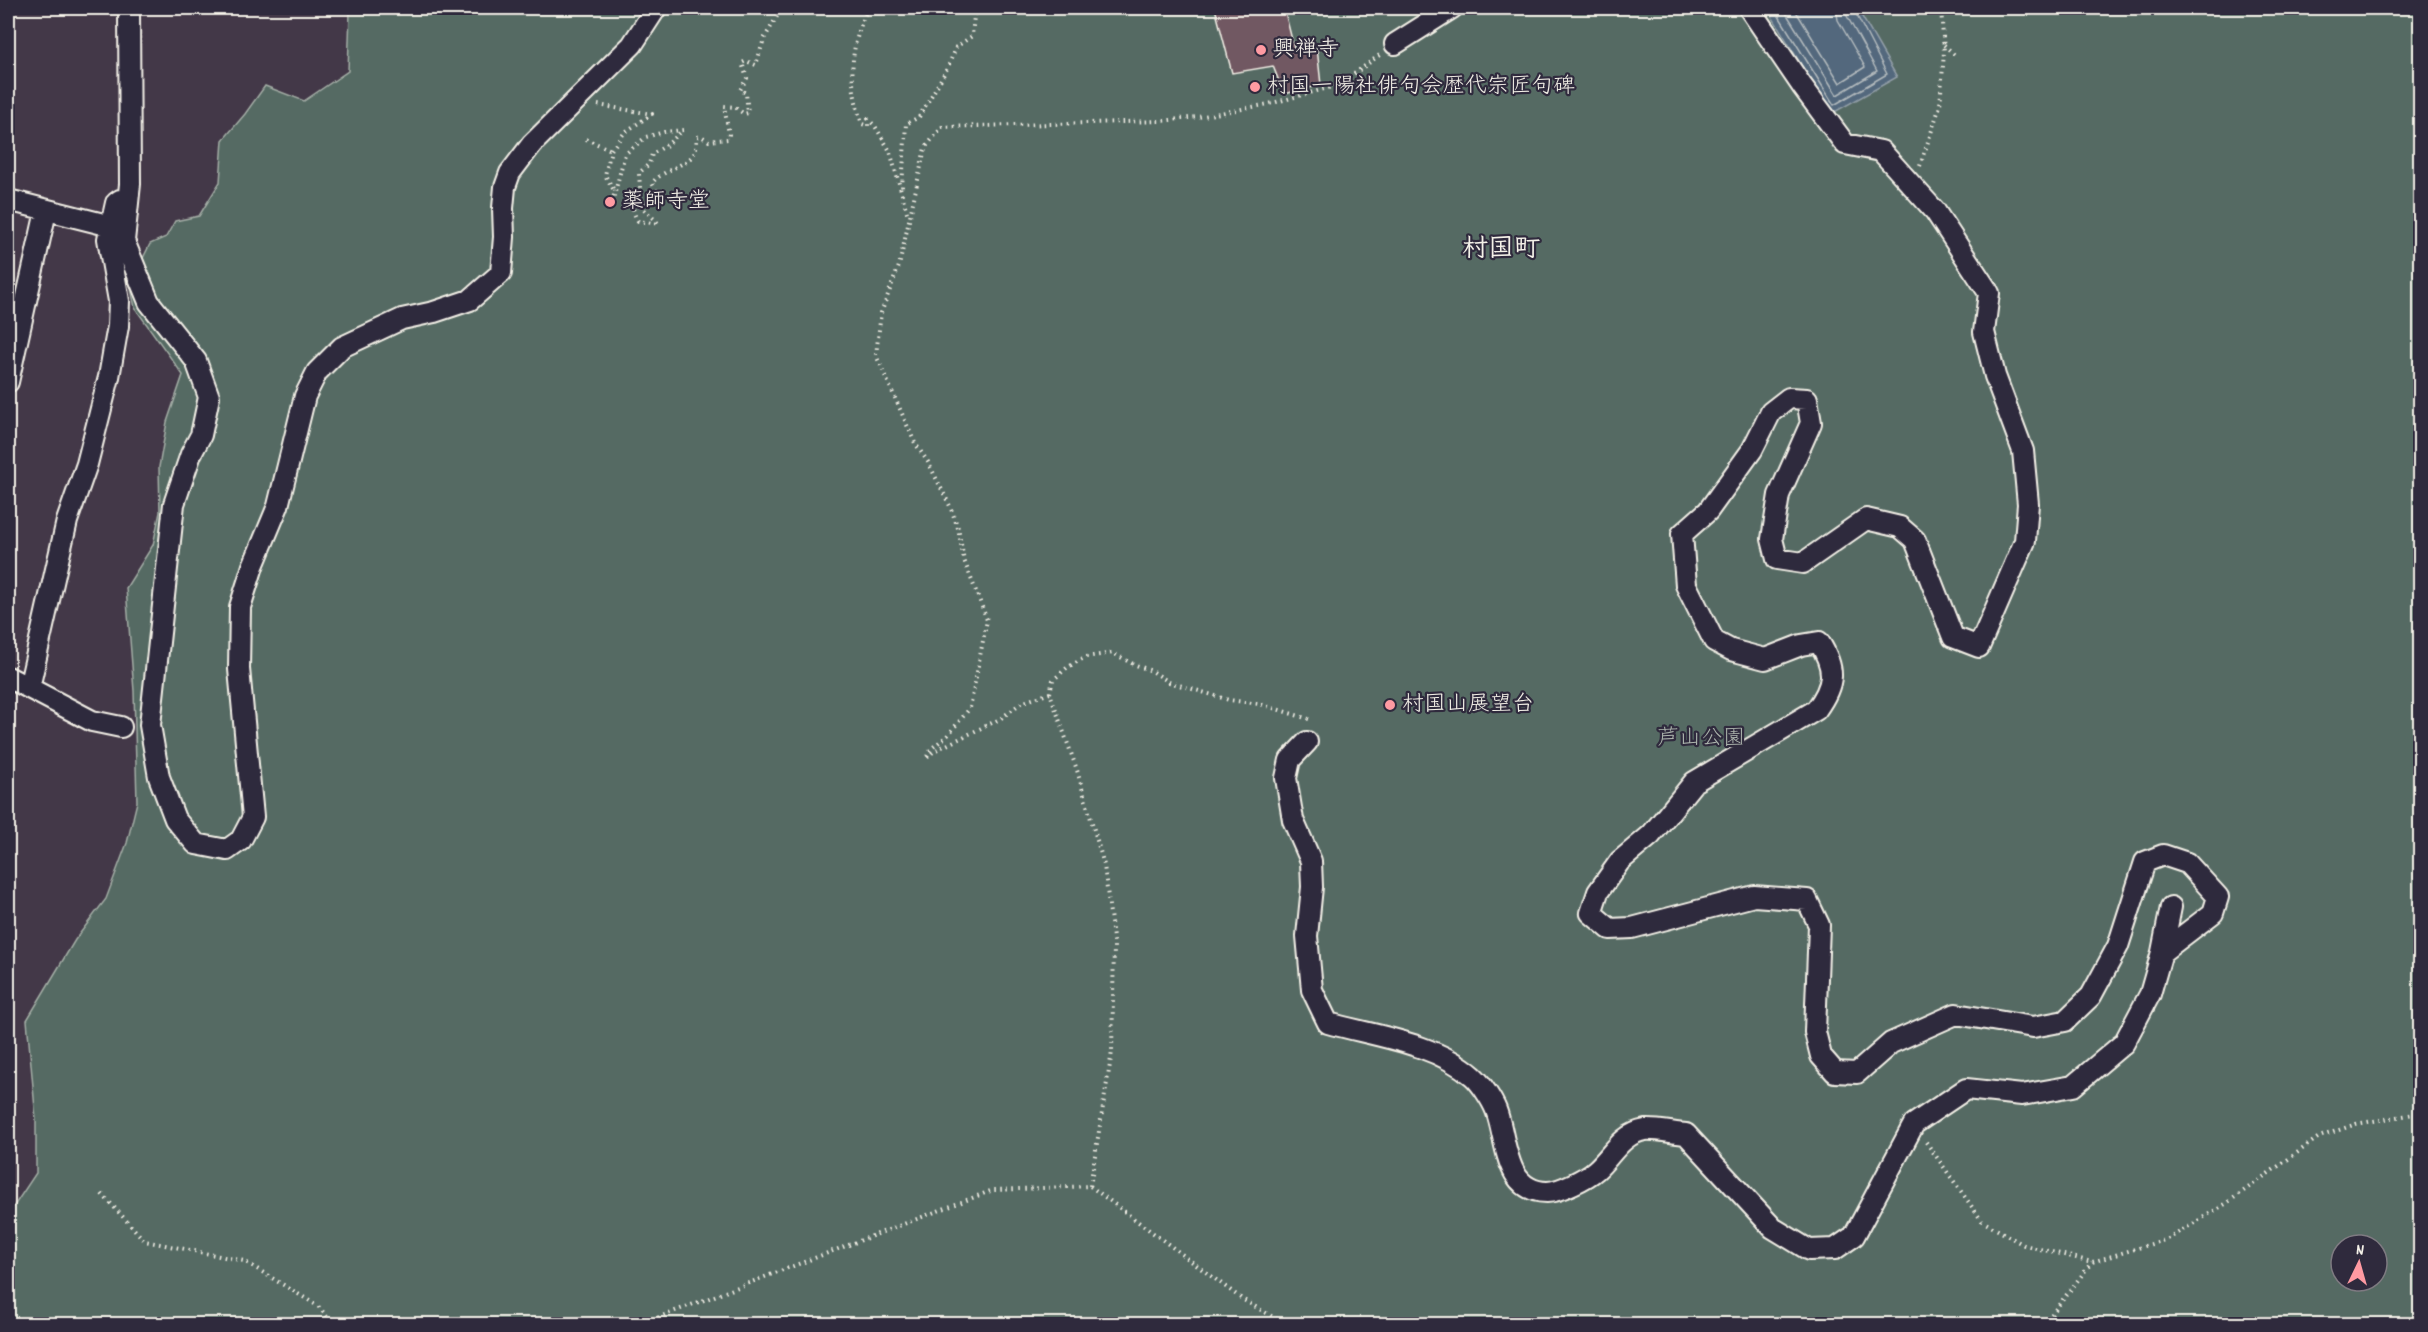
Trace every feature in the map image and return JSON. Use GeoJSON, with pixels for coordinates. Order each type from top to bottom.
{"type":"FeatureCollection","features":[{"type":"Feature","properties":{"kind":"street"},"geometry":{"type":"LineString","coordinates":[[129,8],[129,192],[124,241],[149,302],[196,361],[209,397],[201,435],[190,454],[174,504],[150,725],[159,777],[175,819],[196,844],[227,850],[241,840],[253,817],[238,669],[240,607],[278,506],[305,396],[317,372],[342,347],[402,319],[434,312],[470,300],[501,273],[504,237],[503,208],[505,187],[510,173],[532,144],[632,45],[656,8]]}},
{"type":"Feature","properties":{"kind":"street"},"geometry":{"type":"LineString","coordinates":[[1395,44],[1452,8]]}},
{"type":"Feature","properties":{"kind":"street"},"geometry":{"type":"LineString","coordinates":[[1749,8],[1845,144],[1881,151],[1935,211],[1989,293],[1984,332],[1995,376],[2023,451],[2028,504],[2025,540],[1979,647],[1953,637],[1914,540],[1900,527],[1866,519],[1803,563],[1777,559],[1772,539],[1779,495],[1811,423],[1807,399],[1789,399],[1771,412],[1752,450],[1708,511],[1682,534],[1686,585],[1714,641],[1731,650],[1765,659],[1801,645],[1819,642],[1830,661],[1830,692],[1816,710],[1694,782],[1651,836],[1620,861],[1598,892],[1591,913],[1610,929],[1632,928],[1754,896],[1807,900],[1819,924],[1815,1032],[1821,1056],[1835,1072],[1857,1073],[1891,1043],[1956,1014],[2033,1027],[2066,1021],[2091,996],[2118,945],[2145,862],[2163,855],[2187,863],[2218,897],[2213,913],[2162,952]]}},
{"type":"Feature","properties":{"kind":"street"},"geometry":{"type":"LineString","coordinates":[[29,688],[67,521],[87,465],[111,367],[118,326],[119,301],[108,239],[116,203],[129,192]]}},
{"type":"Feature","properties":{"kind":"street"},"geometry":{"type":"LineString","coordinates":[[8,200],[111,226]]}},
{"type":"Feature","properties":{"kind":"street"},"geometry":{"type":"LineString","coordinates":[[8,382],[46,211]]}},
{"type":"Feature","properties":{"kind":"street"},"geometry":{"type":"LineString","coordinates":[[8,677],[92,721],[121,727]]}},
{"type":"Feature","properties":{"kind":"street"},"geometry":{"type":"LineString","coordinates":[[1307,742],[1290,760],[1286,778],[1293,820],[1311,861],[1312,887],[1307,936],[1312,990],[1328,1023],[1396,1039],[1425,1050],[1474,1076],[1496,1108],[1513,1171],[1527,1187],[1547,1192],[1570,1185],[1596,1171],[1623,1139],[1644,1130],[1686,1134],[1773,1228],[1809,1250],[1834,1250],[1854,1236],[1914,1124],[1966,1089],[2022,1095],[2073,1086],[2124,1043],[2150,994],[2162,952],[2171,907]]}},
{"type":"Feature","properties":{"kind":"path"},"geometry":{"type":"LineString","coordinates":[[612,202],[625,154],[646,136],[683,130],[668,145],[651,154],[649,164],[639,173],[640,190],[633,201],[635,217],[638,221],[659,224],[640,205],[660,197],[652,183],[664,171],[687,162],[695,153],[697,136],[709,141],[728,139],[724,105],[735,106],[744,114],[748,113],[746,93],[740,90],[747,78],[742,63],[746,61],[756,65],[764,39],[782,8]]}},
{"type":"Feature","properties":{"kind":"path"},"geometry":{"type":"LineString","coordinates":[[868,8],[854,49],[852,87],[862,124],[868,126],[867,119],[875,126],[890,151],[909,220]]}},
{"type":"Feature","properties":{"kind":"path"},"geometry":{"type":"LineString","coordinates":[[909,220],[902,189],[906,123],[919,117],[948,67],[956,47],[972,36],[974,16],[980,8]]}},
{"type":"Feature","properties":{"kind":"path"},"geometry":{"type":"LineString","coordinates":[[1913,187],[1940,106],[1943,44],[1941,8]]}},
{"type":"Feature","properties":{"kind":"path"},"geometry":{"type":"LineString","coordinates":[[1050,693],[1021,703],[1000,719],[934,751],[926,759],[932,748],[948,735],[970,708],[987,620],[964,560],[958,528],[950,506],[928,462],[915,443],[876,355],[881,313],[899,266],[925,147],[942,127],[1161,121],[1257,106],[1339,85],[1395,44]]}},
{"type":"Feature","properties":{"kind":"path"},"geometry":{"type":"LineString","coordinates":[[1943,44],[1957,57]]}},
{"type":"Feature","properties":{"kind":"path"},"geometry":{"type":"LineString","coordinates":[[589,108],[597,104],[652,114],[625,132],[611,150],[605,175],[615,192]]}},
{"type":"Feature","properties":{"kind":"path"},"geometry":{"type":"LineString","coordinates":[[586,139],[611,150]]}},
{"type":"Feature","properties":{"kind":"path"},"geometry":{"type":"LineString","coordinates":[[1090,1186],[1112,1052],[1114,946],[1104,865],[1077,770],[1050,693],[1053,680],[1068,667],[1086,657],[1113,653],[1152,671],[1169,682],[1229,700],[1260,704],[1309,719],[1312,728],[1307,742]]}},
{"type":"Feature","properties":{"kind":"path"},"geometry":{"type":"LineString","coordinates":[[1914,1124],[1982,1221],[2024,1245],[2092,1262],[2168,1239],[2228,1203],[2319,1137],[2356,1124],[2421,1113]]}},
{"type":"Feature","properties":{"kind":"path"},"geometry":{"type":"LineString","coordinates":[[640,1324],[993,1190],[1090,1186],[1242,1299],[1285,1324]]}},
{"type":"Feature","properties":{"kind":"path"},"geometry":{"type":"LineString","coordinates":[[102,1194],[145,1240],[244,1261],[318,1305],[333,1324]]}},
{"type":"Feature","properties":{"kind":"path"},"geometry":{"type":"LineString","coordinates":[[2044,1324],[2092,1262]]}},
{"type":"Feature","properties":{"kind":"green space","name":"芦山公園"},"geometry":{"type":"Polygon","coordinates":[[[353,8],[2420,8],[2420,1324],[8,1324],[8,1215],[36,1173],[36,1120],[27,1020],[75,940],[106,899],[127,843],[137,802],[134,691],[126,588],[153,545],[160,512],[159,467],[167,422],[183,375],[135,308],[130,284],[150,244],[166,237],[175,221],[199,216],[220,182],[223,140],[265,86],[304,101],[348,71],[350,12],[353,8]]]}},
{"type":"Feature","properties":{"kind":"water"},"geometry":{"type":"Polygon","coordinates":[[[1767,8],[1857,8],[1897,77],[1831,114],[1767,8]]]}},
{"type":"Feature","properties":{"kind":"building","name":"興禅寺"},"geometry":{"type":"Polygon","coordinates":[[[1215,8],[1284,8],[1295,52],[1317,48],[1321,85],[1284,94],[1273,66],[1232,73],[1215,8]]]}},
{"type":"Feature","properties":{"kind":"place","name":"興禅寺"},"geometry":{"type":"Point","coordinates":[1261,50]}},
{"type":"Feature","properties":{"kind":"place","name":"村国一陽社俳句会歴代宗匠句碑"},"geometry":{"type":"Point","coordinates":[1255,87]}},
{"type":"Feature","properties":{"kind":"place","name":"薬師寺堂"},"geometry":{"type":"Point","coordinates":[610,202]}},
{"type":"Feature","properties":{"kind":"place","name":"村国山展望台"},"geometry":{"type":"Point","coordinates":[1390,705]}},
{"type":"Feature","properties":{"kind":"district","name":"村国町"},"geometry":{"type":"Point","coordinates":[1501,250]}}]}
